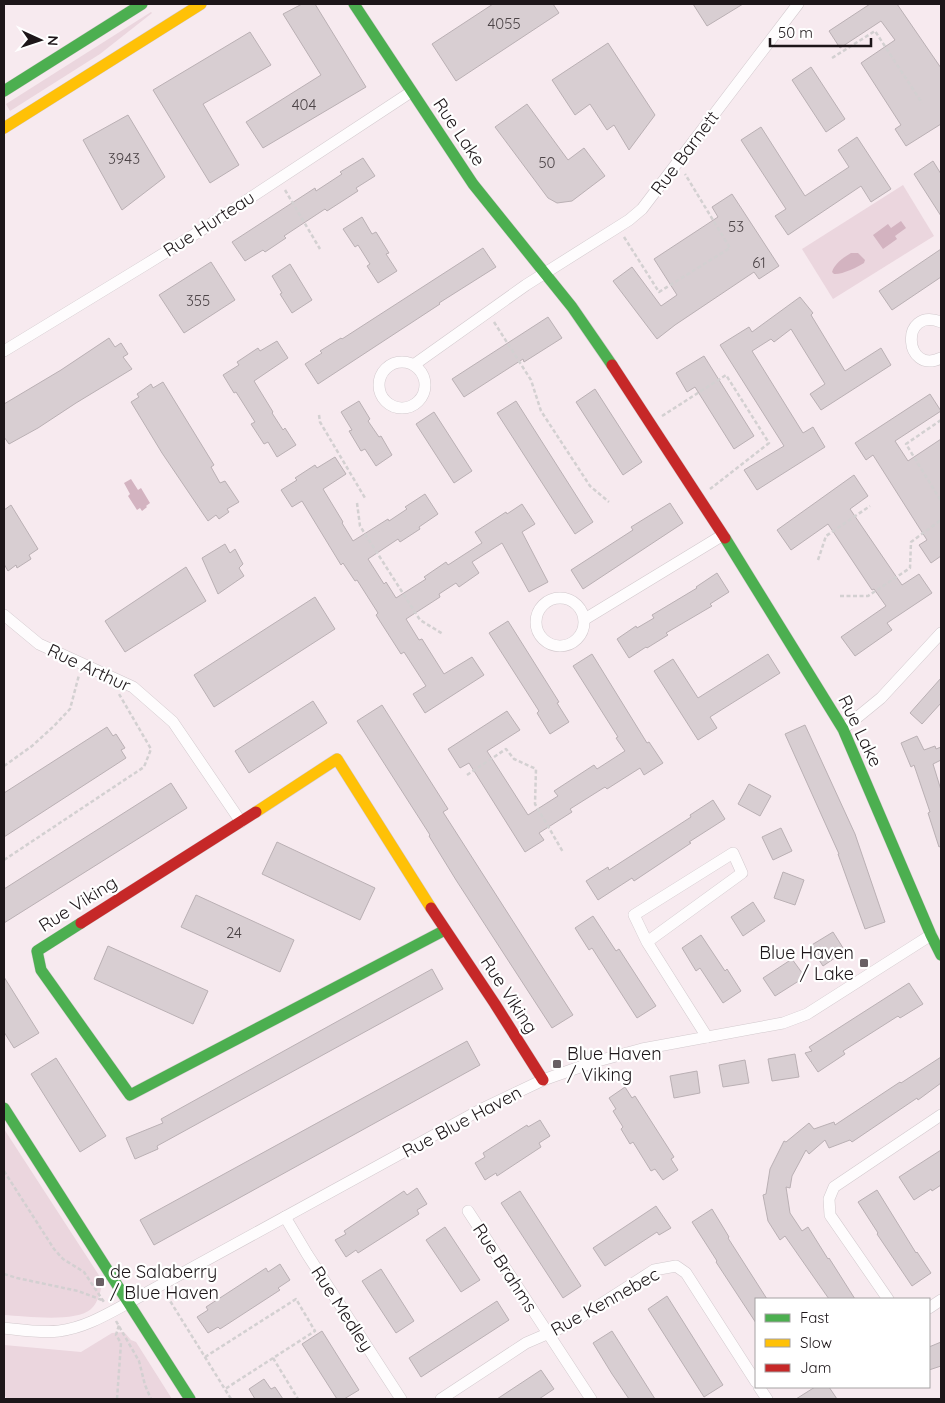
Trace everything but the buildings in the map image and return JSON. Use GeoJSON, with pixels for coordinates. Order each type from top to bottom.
{"type":"FeatureCollection","features":[{"type":"Feature","properties":{"kind":"street"},"geometry":{"type":"LineString","coordinates":[[4,91],[142,4]]}},
{"type":"Feature","properties":{"kind":"street"},"geometry":{"type":"LineString","coordinates":[[4,128],[201,4]]}},
{"type":"Feature","properties":{"kind":"street","name":"Rue Lake"},"geometry":{"type":"LineString","coordinates":[[354,4],[455,159],[485,200],[572,307],[651,423],[843,729],[941,955]]}},
{"type":"Feature","properties":{"kind":"street","name":"Rue Barnett"},"geometry":{"type":"LineString","coordinates":[[546,273],[618,227],[642,209],[798,4]]}},
{"type":"Feature","properties":{"kind":"street","name":"Rue Hurteau"},"geometry":{"type":"LineString","coordinates":[[4,351],[145,265],[411,92]]}},
{"type":"Feature","properties":{"kind":"street"},"geometry":{"type":"LineString","coordinates":[[414,364],[546,273]]}},
{"type":"Feature","properties":{"kind":"street"},"geometry":{"type":"LineString","coordinates":[[941,322],[935,319],[922,321],[912,331],[911,338],[911,344],[918,356],[931,361],[941,358]]}},
{"type":"Feature","properties":{"kind":"street"},"geometry":{"type":"LineString","coordinates":[[407,362],[414,364],[420,369],[426,384],[421,398],[416,404],[401,408],[387,402],[379,389],[379,381],[386,368],[392,363],[407,362]]}},
{"type":"Feature","properties":{"kind":"street"},"geometry":{"type":"LineString","coordinates":[[585,619],[723,535]]}},
{"type":"Feature","properties":{"kind":"street"},"geometry":{"type":"LineString","coordinates":[[562,597],[577,604],[585,619],[582,634],[570,645],[562,647],[547,643],[537,631],[537,615],[540,607],[554,598],[562,597]]}},
{"type":"Feature","properties":{"kind":"street","name":"Rue Arthur"},"geometry":{"type":"LineString","coordinates":[[4,615],[39,644],[133,687],[173,722],[242,822]]}},
{"type":"Feature","properties":{"kind":"street"},"geometry":{"type":"LineString","coordinates":[[843,729],[881,698],[941,634]]}},
{"type":"Feature","properties":{"kind":"street","name":"Rue Viking"},"geometry":{"type":"LineString","coordinates":[[445,930],[130,1095],[42,970],[37,952],[242,822],[337,759],[543,1080]]}},
{"type":"Feature","properties":{"kind":"street"},"geometry":{"type":"LineString","coordinates":[[647,942],[742,873],[733,852],[634,915],[647,942],[707,1037]]}},
{"type":"Feature","properties":{"kind":"street","name":"Rue Blue Haven"},"geometry":{"type":"LineString","coordinates":[[4,1328],[50,1332],[68,1330],[96,1320],[480,1110],[543,1080],[594,1062],[642,1049],[783,1023],[807,1014],[931,935]]}},
{"type":"Feature","properties":{"kind":"street"},"geometry":{"type":"LineString","coordinates":[[4,1108],[190,1399]]}},
{"type":"Feature","properties":{"kind":"street"},"geometry":{"type":"LineString","coordinates":[[887,1298],[830,1215],[829,1199],[834,1187],[941,1115]]}},
{"type":"Feature","properties":{"kind":"street","name":"Rue Brahms"},"geometry":{"type":"LineString","coordinates":[[468,1211],[591,1399]]}},
{"type":"Feature","properties":{"kind":"street","name":"Rue Medley"},"geometry":{"type":"LineString","coordinates":[[285,1217],[317,1270],[401,1399]]}},
{"type":"Feature","properties":{"kind":"street","name":"Rue Kennebec"},"geometry":{"type":"LineString","coordinates":[[441,1399],[526,1344],[570,1324],[654,1270],[676,1266],[686,1273],[755,1380]]}},
{"type":"Feature","properties":{"kind":"street"},"geometry":{"type":"LineString","coordinates":[[930,1307],[941,1300]]}},
{"type":"Feature","properties":{"kind":"street"},"geometry":{"type":"LineString","coordinates":[[760,1388],[767,1399]]}},
{"type":"Feature","properties":{"kind":"path"},"geometry":{"type":"LineString","coordinates":[[832,58],[875,31],[922,103]]}},
{"type":"Feature","properties":{"kind":"path"},"geometry":{"type":"LineString","coordinates":[[618,227],[659,292],[730,248],[678,162]]}},
{"type":"Feature","properties":{"kind":"path"},"geometry":{"type":"LineString","coordinates":[[278,179],[320,249]]}},
{"type":"Feature","properties":{"kind":"path"},"geometry":{"type":"LineString","coordinates":[[488,312],[531,380],[541,411],[590,486],[609,502]]}},
{"type":"Feature","properties":{"kind":"path"},"geometry":{"type":"LineString","coordinates":[[651,423],[726,375],[769,443],[699,498]]}},
{"type":"Feature","properties":{"kind":"path"},"geometry":{"type":"LineString","coordinates":[[319,415],[320,422],[365,498]]}},
{"type":"Feature","properties":{"kind":"path"},"geometry":{"type":"LineString","coordinates":[[941,420],[906,444],[941,500]]}},
{"type":"Feature","properties":{"kind":"path"},"geometry":{"type":"LineString","coordinates":[[357,503],[360,526],[420,620],[443,634]]}},
{"type":"Feature","properties":{"kind":"path"},"geometry":{"type":"LineString","coordinates":[[818,560],[826,536],[870,506]]}},
{"type":"Feature","properties":{"kind":"path"},"geometry":{"type":"LineString","coordinates":[[840,596],[868,596],[910,568],[911,542],[941,520]]}},
{"type":"Feature","properties":{"kind":"path"},"geometry":{"type":"LineString","coordinates":[[4,766],[32,746],[70,709],[78,675],[86,678]]}},
{"type":"Feature","properties":{"kind":"path"},"geometry":{"type":"LineString","coordinates":[[4,859],[144,766],[151,749],[118,692]]}},
{"type":"Feature","properties":{"kind":"path"},"geometry":{"type":"LineString","coordinates":[[467,775],[506,749],[514,759],[536,769],[535,804],[563,852]]}},
{"type":"Feature","properties":{"kind":"path"},"geometry":{"type":"LineString","coordinates":[[4,1171],[54,1250],[63,1259],[84,1272],[103,1300],[78,1291],[4,1274]]}},
{"type":"Feature","properties":{"kind":"path"},"geometry":{"type":"LineString","coordinates":[[167,1296],[231,1399]]}},
{"type":"Feature","properties":{"kind":"path"},"geometry":{"type":"LineString","coordinates":[[205,1357],[296,1300],[315,1331],[225,1389]]}},
{"type":"Feature","properties":{"kind":"path"},"geometry":{"type":"LineString","coordinates":[[117,1399],[121,1343],[116,1335],[119,1325],[139,1361],[144,1385],[151,1399]]}},
{"type":"Feature","properties":{"kind":"path"},"geometry":{"type":"LineString","coordinates":[[273,1358],[298,1399]]}},
{"type":"Feature","properties":{"kind":"path"},"geometry":{"type":"LineString","coordinates":[[215,1374],[221,1370]]}},
{"type":"Feature","properties":{"kind":"shaded area"},"geometry":{"type":"Polygon","coordinates":[[[151,12],[100,54],[10,111],[6,104],[151,12]]]}},
{"type":"Feature","properties":{"kind":"shaded area"},"geometry":{"type":"Polygon","coordinates":[[[903,185],[934,236],[833,299],[802,249],[903,185]]]}},
{"type":"Feature","properties":{"kind":"shaded area"},"geometry":{"type":"Polygon","coordinates":[[[901,221],[906,228],[895,236],[897,239],[883,249],[873,235],[888,224],[891,228],[901,221]]]}},
{"type":"Feature","properties":{"kind":"shaded area"},"geometry":{"type":"Polygon","coordinates":[[[851,253],[858,253],[865,260],[864,263],[854,269],[834,274],[832,272],[835,266],[851,253]]]}},
{"type":"Feature","properties":{"kind":"shaded area"},"geometry":{"type":"Polygon","coordinates":[[[131,479],[138,490],[141,488],[150,503],[142,511],[140,508],[137,510],[128,496],[130,494],[124,483],[131,479]]]}},
{"type":"Feature","properties":{"kind":"shaded area"},"geometry":{"type":"Polygon","coordinates":[[[4,1129],[102,1280],[98,1300],[91,1309],[84,1313],[74,1316],[49,1318],[4,1315],[4,1129]]]}},
{"type":"Feature","properties":{"kind":"shaded area"},"geometry":{"type":"Polygon","coordinates":[[[124,1332],[131,1340],[136,1342],[172,1399],[7,1399],[4,1394],[4,1345],[81,1352],[112,1333],[124,1332]]]}},
{"type":"Feature","properties":{"kind":"traffic: fast"},"geometry":{"type":"LineString","coordinates":[[4,91],[142,4]]}},
{"type":"Feature","properties":{"kind":"traffic: fast"},"geometry":{"type":"LineString","coordinates":[[354,4],[473,184],[572,307],[612,365]]}},
{"type":"Feature","properties":{"kind":"traffic: fast"},"geometry":{"type":"LineString","coordinates":[[725,538],[843,729],[941,955]]}},
{"type":"Feature","properties":{"kind":"traffic: fast"},"geometry":{"type":"LineString","coordinates":[[81,923],[37,951],[41,970],[130,1095],[445,930]]}},
{"type":"Feature","properties":{"kind":"traffic: fast"},"geometry":{"type":"LineString","coordinates":[[4,1108],[190,1399]]}},
{"type":"Feature","properties":{"kind":"traffic: slow"},"geometry":{"type":"LineString","coordinates":[[4,128],[201,4]]}},
{"type":"Feature","properties":{"kind":"traffic: slow"},"geometry":{"type":"LineString","coordinates":[[256,812],[337,759],[431,908]]}},
{"type":"Feature","properties":{"kind":"traffic: jam"},"geometry":{"type":"LineString","coordinates":[[612,365],[725,538]]}},
{"type":"Feature","properties":{"kind":"traffic: jam"},"geometry":{"type":"LineString","coordinates":[[81,923],[256,812]]}},
{"type":"Feature","properties":{"kind":"traffic: jam"},"geometry":{"type":"LineString","coordinates":[[431,908],[543,1080]]}},
{"type":"Feature","properties":{"kind":"place","name":"Blue Haven / Lake"},"geometry":{"type":"Point","coordinates":[864,963]}},
{"type":"Feature","properties":{"kind":"place","name":"Blue Haven / Viking"},"geometry":{"type":"Point","coordinates":[557,1064]}},
{"type":"Feature","properties":{"kind":"place","name":"de Salaberry / Blue Haven"},"geometry":{"type":"Point","coordinates":[100,1282]}}]}
